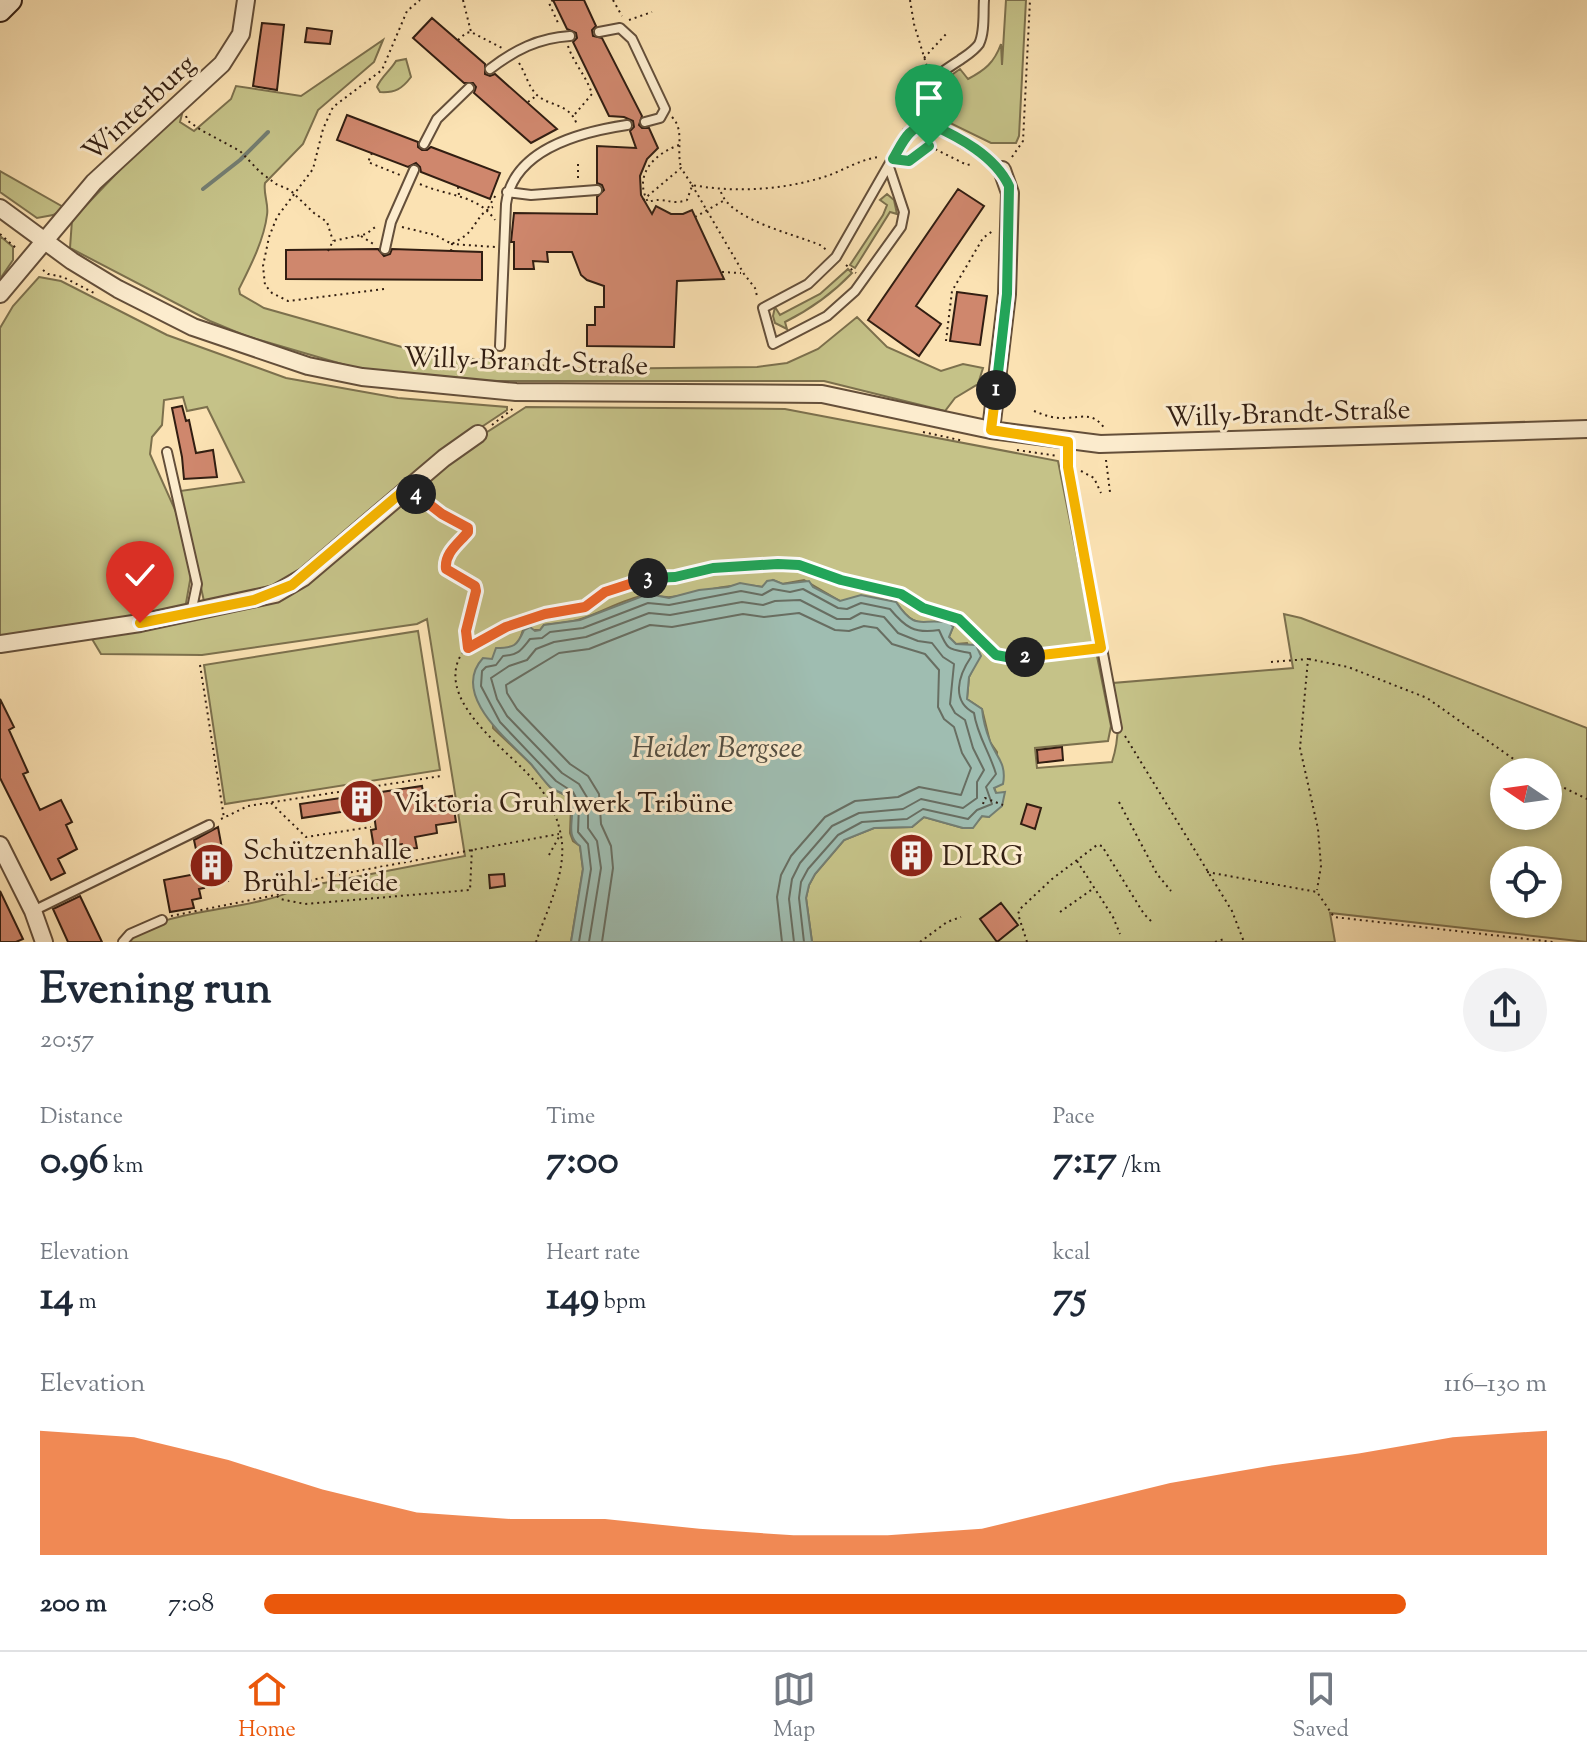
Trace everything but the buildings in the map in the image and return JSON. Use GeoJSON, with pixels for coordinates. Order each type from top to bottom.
{"type":"FeatureCollection","features":[{"type":"Feature","properties":{"kind":"main road"},"geometry":{"type":"LineString","coordinates":[[0,10],[10,0]]}},
{"type":"Feature","properties":{"kind":"street","name":"Winterburg"},"geometry":{"type":"LineString","coordinates":[[0,294],[28,257],[120,155],[222,64],[241,34],[246,0]]}},
{"type":"Feature","properties":{"kind":"street"},"geometry":{"type":"LineString","coordinates":[[991,430],[1007,294],[1010,193],[1002,170]]}},
{"type":"Feature","properties":{"kind":"street","name":"Willy-Brandt-Straße"},"geometry":{"type":"LineString","coordinates":[[0,208],[43,241],[118,289],[193,327],[261,352],[335,372],[436,386],[516,392],[822,394],[991,430],[1068,442],[1107,444],[1587,429]]}},
{"type":"Feature","properties":{"kind":"street"},"geometry":{"type":"LineString","coordinates":[[0,644],[191,614],[254,600],[292,585],[409,486],[478,434]]}},
{"type":"Feature","properties":{"kind":"street"},"geometry":{"type":"LineString","coordinates":[[0,845],[33,911],[44,942]]}},
{"type":"Feature","properties":{"kind":"lane"},"geometry":{"type":"LineString","coordinates":[[922,125],[926,88],[932,78],[974,51],[978,44],[984,0]]}},
{"type":"Feature","properties":{"kind":"lane"},"geometry":{"type":"LineString","coordinates":[[599,32],[620,28],[629,33],[663,100],[664,113],[660,118],[645,122]]}},
{"type":"Feature","properties":{"kind":"lane"},"geometry":{"type":"LineString","coordinates":[[490,69],[534,43],[567,36]]}},
{"type":"Feature","properties":{"kind":"lane"},"geometry":{"type":"LineString","coordinates":[[424,144],[437,119],[469,88]]}},
{"type":"Feature","properties":{"kind":"lane"},"geometry":{"type":"LineString","coordinates":[[500,346],[507,192],[520,169],[541,153],[578,136],[627,125]]}},
{"type":"Feature","properties":{"kind":"lane"},"geometry":{"type":"LineString","coordinates":[[891,163],[902,202],[903,220],[864,279],[827,316],[773,344],[763,308],[808,284],[836,257],[907,133],[922,125],[937,127],[1002,170]]}},
{"type":"Feature","properties":{"kind":"lane"},"geometry":{"type":"LineString","coordinates":[[385,247],[391,222],[412,174]]}},
{"type":"Feature","properties":{"kind":"lane"},"geometry":{"type":"LineString","coordinates":[[507,192],[531,195],[597,190]]}},
{"type":"Feature","properties":{"kind":"lane"},"geometry":{"type":"LineString","coordinates":[[1068,442],[1068,467],[1117,728]]}},
{"type":"Feature","properties":{"kind":"lane"},"geometry":{"type":"LineString","coordinates":[[167,452],[197,584],[191,614]]}},
{"type":"Feature","properties":{"kind":"lane"},"geometry":{"type":"LineString","coordinates":[[33,911],[209,825]]}},
{"type":"Feature","properties":{"kind":"lane"},"geometry":{"type":"LineString","coordinates":[[123,942],[130,934],[162,920]]}},
{"type":"Feature","properties":{"kind":"path"},"geometry":{"type":"LineString","coordinates":[[384,289],[288,301],[272,293],[265,285],[262,274],[269,237],[283,207],[313,169],[323,129],[333,107],[382,70],[407,11],[420,0]]}},
{"type":"Feature","properties":{"kind":"path"},"geometry":{"type":"LineString","coordinates":[[463,0],[471,32]]}},
{"type":"Feature","properties":{"kind":"path"},"geometry":{"type":"LineString","coordinates":[[553,0],[549,3],[567,36],[573,62],[588,81],[592,94]]}},
{"type":"Feature","properties":{"kind":"path"},"geometry":{"type":"LineString","coordinates":[[613,0],[624,22],[652,12]]}},
{"type":"Feature","properties":{"kind":"path"},"geometry":{"type":"LineString","coordinates":[[910,0],[914,24],[932,78]]}},
{"type":"Feature","properties":{"kind":"path"},"geometry":{"type":"LineString","coordinates":[[1002,170],[1023,141],[1030,0]]}},
{"type":"Feature","properties":{"kind":"path"},"geometry":{"type":"LineString","coordinates":[[458,40],[471,32],[511,54]]}},
{"type":"Feature","properties":{"kind":"path"},"geometry":{"type":"LineString","coordinates":[[924,59],[947,33]]}},
{"type":"Feature","properties":{"kind":"path"},"geometry":{"type":"LineString","coordinates":[[524,70],[537,96],[556,103],[574,115],[578,136]]}},
{"type":"Feature","properties":{"kind":"path"},"geometry":{"type":"LineString","coordinates":[[574,115],[596,91]]}},
{"type":"Feature","properties":{"kind":"path"},"geometry":{"type":"LineString","coordinates":[[528,102],[537,96]]}},
{"type":"Feature","properties":{"kind":"path"},"geometry":{"type":"LineString","coordinates":[[664,113],[679,125],[681,168],[755,288],[763,308]]}},
{"type":"Feature","properties":{"kind":"path"},"geometry":{"type":"LineString","coordinates":[[186,114],[191,124],[240,151],[276,184],[293,193],[327,222],[333,241],[328,251]]}},
{"type":"Feature","properties":{"kind":"path"},"geometry":{"type":"LineString","coordinates":[[644,199],[646,169],[662,151],[679,145]]}},
{"type":"Feature","properties":{"kind":"path"},"geometry":{"type":"LineString","coordinates":[[692,185],[721,190],[774,187],[824,177],[873,158],[891,163],[909,161],[929,146],[967,165]]}},
{"type":"Feature","properties":{"kind":"path"},"geometry":{"type":"LineString","coordinates":[[372,153],[368,162],[412,174]]}},
{"type":"Feature","properties":{"kind":"path"},"geometry":{"type":"LineString","coordinates":[[578,164],[578,182]]}},
{"type":"Feature","properties":{"kind":"path"},"geometry":{"type":"LineString","coordinates":[[644,199],[681,168]]}},
{"type":"Feature","properties":{"kind":"path"},"geometry":{"type":"LineString","coordinates":[[644,199],[648,202],[661,197],[679,203],[687,200],[692,185]]}},
{"type":"Feature","properties":{"kind":"path"},"geometry":{"type":"LineString","coordinates":[[458,187],[459,196]]}},
{"type":"Feature","properties":{"kind":"path"},"geometry":{"type":"LineString","coordinates":[[429,188],[459,196],[487,209],[504,235]]}},
{"type":"Feature","properties":{"kind":"path"},"geometry":{"type":"LineString","coordinates":[[721,190],[724,200],[741,215],[820,245],[864,279]]}},
{"type":"Feature","properties":{"kind":"path"},"geometry":{"type":"LineString","coordinates":[[695,217],[724,200]]}},
{"type":"Feature","properties":{"kind":"path"},"geometry":{"type":"LineString","coordinates":[[451,251],[452,244],[468,234],[487,209],[506,204]]}},
{"type":"Feature","properties":{"kind":"path"},"geometry":{"type":"LineString","coordinates":[[333,241],[359,235],[385,221],[391,222]]}},
{"type":"Feature","properties":{"kind":"path"},"geometry":{"type":"LineString","coordinates":[[946,341],[952,291],[983,238],[1010,223]]}},
{"type":"Feature","properties":{"kind":"path"},"geometry":{"type":"LineString","coordinates":[[413,230],[435,235],[452,244],[504,247]]}},
{"type":"Feature","properties":{"kind":"path"},"geometry":{"type":"LineString","coordinates":[[0,234],[28,257]]}},
{"type":"Feature","properties":{"kind":"path"},"geometry":{"type":"LineString","coordinates":[[359,235],[372,245],[385,247]]}},
{"type":"Feature","properties":{"kind":"path"},"geometry":{"type":"LineString","coordinates":[[722,272],[744,274]]}},
{"type":"Feature","properties":{"kind":"path"},"geometry":{"type":"LineString","coordinates":[[478,434],[512,412],[518,403]]}},
{"type":"Feature","properties":{"kind":"path"},"geometry":{"type":"LineString","coordinates":[[1034,411],[1051,417],[1086,415],[1098,419],[1106,430],[1110,492]]}},
{"type":"Feature","properties":{"kind":"path"},"geometry":{"type":"LineString","coordinates":[[1068,467],[1094,478],[1101,493]]}},
{"type":"Feature","properties":{"kind":"path"},"geometry":{"type":"LineString","coordinates":[[409,486],[423,500],[468,528],[445,562],[446,569],[475,586],[466,631],[468,648]]}},
{"type":"Feature","properties":{"kind":"path"},"geometry":{"type":"LineString","coordinates":[[536,942],[558,877],[562,851],[560,834],[546,797],[536,782],[468,711],[456,679],[459,660],[468,648],[506,627],[545,614],[585,607],[605,592],[644,578],[675,577],[713,568],[778,564],[799,565],[841,580],[891,591],[923,608],[952,615],[963,622],[988,650],[1002,658],[1101,648]]}},
{"type":"Feature","properties":{"kind":"path"},"geometry":{"type":"LineString","coordinates":[[1308,659],[1300,748],[1318,829],[1321,866],[1317,892],[1334,917],[1553,942]]}},
{"type":"Feature","properties":{"kind":"path"},"geometry":{"type":"LineString","coordinates":[[1271,662],[1308,659],[1348,667],[1427,698],[1512,758]]}},
{"type":"Feature","properties":{"kind":"path"},"geometry":{"type":"LineString","coordinates":[[200,665],[224,818]]}},
{"type":"Feature","properties":{"kind":"path"},"geometry":{"type":"LineString","coordinates":[[1117,728],[1133,744],[1232,911],[1244,942]]}},
{"type":"Feature","properties":{"kind":"path"},"geometry":{"type":"LineString","coordinates":[[209,825],[248,806],[441,776]]}},
{"type":"Feature","properties":{"kind":"path"},"geometry":{"type":"LineString","coordinates":[[1562,787],[1587,799]]}},
{"type":"Feature","properties":{"kind":"path"},"geometry":{"type":"LineString","coordinates":[[983,804],[985,798],[1003,805]]}},
{"type":"Feature","properties":{"kind":"path"},"geometry":{"type":"LineString","coordinates":[[271,802],[306,837],[371,827]]}},
{"type":"Feature","properties":{"kind":"path"},"geometry":{"type":"LineString","coordinates":[[1119,802],[1157,874],[1171,891]]}},
{"type":"Feature","properties":{"kind":"path"},"geometry":{"type":"LineString","coordinates":[[162,920],[176,914],[276,895],[296,884],[472,848],[560,834]]}},
{"type":"Feature","properties":{"kind":"path"},"geometry":{"type":"LineString","coordinates":[[549,855],[560,834]]}},
{"type":"Feature","properties":{"kind":"path"},"geometry":{"type":"LineString","coordinates":[[1027,942],[1018,914],[1020,909],[1052,879],[1097,845],[1102,846],[1151,921]]}},
{"type":"Feature","properties":{"kind":"path"},"geometry":{"type":"LineString","coordinates":[[276,895],[280,899],[305,904],[470,890],[472,848]]}},
{"type":"Feature","properties":{"kind":"path"},"geometry":{"type":"LineString","coordinates":[[1077,860],[1113,917],[1120,934]]}},
{"type":"Feature","properties":{"kind":"path"},"geometry":{"type":"LineString","coordinates":[[1207,872],[1317,892]]}},
{"type":"Feature","properties":{"kind":"path"},"geometry":{"type":"LineString","coordinates":[[1060,912],[1094,888]]}},
{"type":"Feature","properties":{"kind":"path"},"geometry":{"type":"LineString","coordinates":[[920,942],[947,922],[961,917]]}},
{"type":"Feature","properties":{"kind":"path"},"geometry":{"type":"LineString","coordinates":[[1215,942],[1224,939]]}},
{"type":"Feature","properties":{"kind":"shaded area"},"geometry":{"type":"Polygon","coordinates":[[[1006,0],[1026,0],[1019,136],[1016,143],[991,143],[948,122],[939,111],[936,90],[939,84],[960,69],[968,79],[979,72],[992,61],[1001,44],[1002,65],[1006,0]]]}},
{"type":"Feature","properties":{"kind":"shaded area"},"geometry":{"type":"Polygon","coordinates":[[[383,40],[374,62],[318,110],[303,144],[265,183],[267,211],[263,234],[239,289],[240,294],[264,308],[430,355],[582,369],[757,367],[787,363],[818,349],[857,317],[887,347],[941,371],[963,364],[983,368],[978,384],[955,398],[945,411],[824,381],[478,381],[359,369],[246,336],[210,321],[70,248],[72,220],[180,107],[183,110],[180,122],[194,131],[231,99],[236,86],[301,96],[383,40]]]}},
{"type":"Feature","properties":{"kind":"shaded area"},"geometry":{"type":"Polygon","coordinates":[[[406,59],[411,77],[398,89],[380,92],[377,87],[383,77],[396,61],[406,59]]]}},
{"type":"Feature","properties":{"kind":"shaded area"},"geometry":{"type":"Polygon","coordinates":[[[0,171],[65,208],[53,215],[37,218],[0,192],[0,171]]]}},
{"type":"Feature","properties":{"kind":"shaded area"},"geometry":{"type":"Polygon","coordinates":[[[887,194],[894,200],[897,214],[890,212],[855,268],[850,265],[883,215],[887,205],[880,200],[887,194]]]}},
{"type":"Feature","properties":{"kind":"shaded area"},"geometry":{"type":"Polygon","coordinates":[[[0,236],[13,247],[13,260],[0,279],[0,236]]]}},
{"type":"Feature","properties":{"kind":"shaded area"},"geometry":{"type":"Polygon","coordinates":[[[848,269],[852,273],[837,288],[785,322],[787,329],[775,323],[775,307],[780,315],[820,294],[848,269]]]}},
{"type":"Feature","properties":{"kind":"shaded area"},"geometry":{"type":"Polygon","coordinates":[[[39,277],[61,281],[167,335],[286,378],[398,398],[507,407],[507,410],[459,442],[307,566],[282,582],[205,606],[180,491],[244,482],[207,407],[187,411],[183,397],[164,400],[162,425],[152,437],[150,454],[176,512],[191,575],[185,609],[108,625],[0,636],[0,328],[13,306],[39,277]]]}},
{"type":"Feature","properties":{"kind":"shaded area"},"geometry":{"type":"Polygon","coordinates":[[[526,407],[785,409],[1058,461],[1111,726],[1108,741],[1035,748],[1037,768],[1112,762],[1118,723],[1113,683],[1293,668],[1284,614],[1301,618],[1587,728],[1587,942],[1330,913],[1335,942],[812,942],[806,898],[809,885],[844,840],[874,828],[912,827],[924,817],[972,828],[982,816],[989,817],[996,793],[994,787],[997,785],[997,752],[990,742],[982,709],[967,699],[969,677],[975,664],[967,643],[956,644],[949,637],[953,627],[943,623],[917,622],[904,613],[896,602],[840,601],[804,580],[782,584],[773,580],[763,587],[739,585],[671,597],[638,597],[577,620],[544,625],[540,630],[523,630],[518,645],[492,659],[493,728],[550,787],[566,796],[571,805],[570,833],[573,841],[580,846],[583,869],[571,942],[128,942],[160,922],[183,916],[258,902],[298,888],[465,856],[427,619],[417,624],[202,655],[101,654],[89,634],[271,602],[467,445],[526,407]]]}},
{"type":"Feature","properties":{"kind":"shaded area"},"geometry":{"type":"Polygon","coordinates":[[[418,631],[440,770],[225,804],[204,665],[418,631]]]}},
{"type":"Feature","properties":{"kind":"water","name":"Heider Bergsee"},"geometry":{"type":"Polygon","coordinates":[[[773,580],[783,584],[809,581],[813,587],[840,601],[861,595],[896,602],[914,621],[950,623],[953,627],[949,637],[956,644],[976,645],[981,656],[969,677],[967,699],[982,709],[989,737],[1002,765],[1003,784],[994,788],[996,793],[1005,792],[1002,806],[989,817],[982,816],[973,828],[924,817],[912,827],[874,828],[844,840],[809,885],[806,898],[812,942],[571,942],[583,869],[580,846],[572,835],[570,802],[550,787],[496,729],[477,701],[473,686],[475,672],[483,658],[492,659],[496,648],[514,645],[524,630],[530,627],[535,631],[544,625],[580,620],[648,594],[669,598],[740,583],[762,587],[773,580]]]}},
{"type":"Feature","properties":{"kind":"waterway"},"geometry":{"type":"LineString","coordinates":[[203,189],[240,160],[268,132]]}},
{"type":"Feature","properties":{"kind":"place","name":"Viktoria Gruhlwerk Tribüne"},"geometry":{"type":"Point","coordinates":[362,802]}},
{"type":"Feature","properties":{"kind":"place","name":"DLRG"},"geometry":{"type":"Point","coordinates":[911,855]}},
{"type":"Feature","properties":{"kind":"place","name":"Schützenhalle Brühl- Heide"},"geometry":{"type":"Point","coordinates":[212,865]}},
{"type":"Feature","properties":{"kind":"route"},"geometry":{"type":"LineString","coordinates":[[140,623],[275,594],[304,577],[409,486],[442,514],[468,528],[445,562],[446,569],[475,586],[466,631],[468,648],[506,627],[545,614],[585,607],[605,592],[644,578],[675,577],[713,568],[778,564],[799,565],[841,580],[891,591],[923,608],[952,615],[963,622],[988,650],[1002,658],[1101,648],[1068,467],[1068,442],[991,430],[1007,294],[1009,186],[1002,170],[930,124],[907,133],[893,159],[909,161],[929,146]]}}]}
